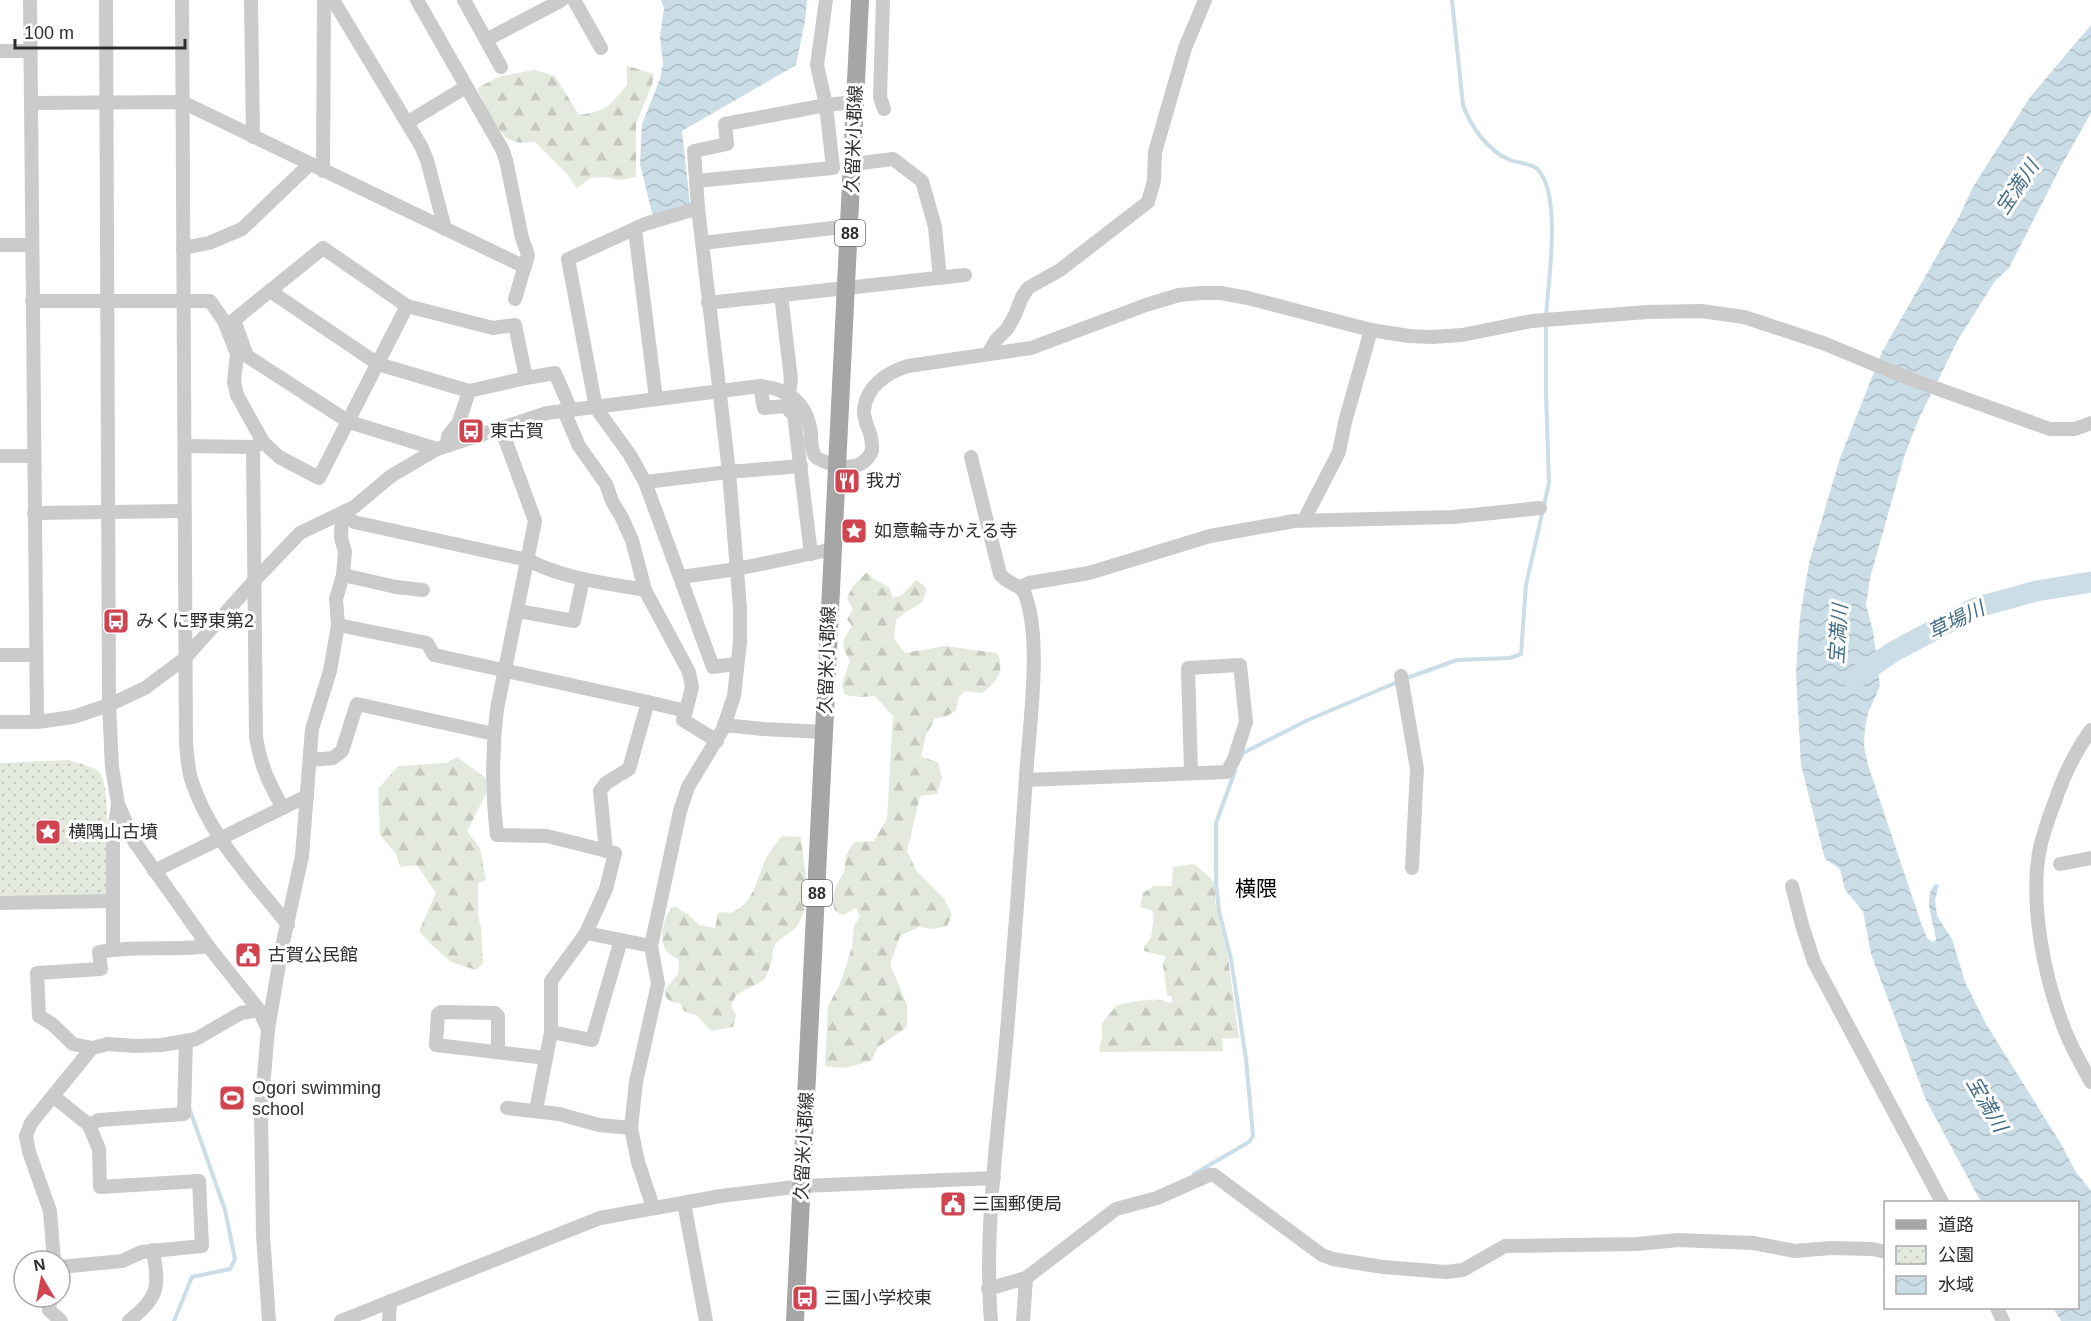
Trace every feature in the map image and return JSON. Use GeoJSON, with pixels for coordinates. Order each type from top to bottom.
{"type":"FeatureCollection","features":[{"type":"Feature","properties":{"kind":"main road","name":"久留米小郡線"},"geometry":{"type":"LineString","coordinates":[[795,1321],[860,0]]}},
{"type":"Feature","properties":{"kind":"street"},"geometry":{"type":"LineString","coordinates":[[30,0],[37,722]]}},
{"type":"Feature","properties":{"kind":"street"},"geometry":{"type":"LineString","coordinates":[[106,0],[109,705],[112,767],[118,804],[134,841],[208,946],[259,1010],[268,1029]]}},
{"type":"Feature","properties":{"kind":"street"},"geometry":{"type":"LineString","coordinates":[[182,0],[186,743],[190,777],[201,806],[220,839],[288,925]]}},
{"type":"Feature","properties":{"kind":"street"},"geometry":{"type":"LineString","coordinates":[[251,0],[253,137]]}},
{"type":"Feature","properties":{"kind":"street"},"geometry":{"type":"LineString","coordinates":[[323,171],[324,0]]}},
{"type":"Feature","properties":{"kind":"street"},"geometry":{"type":"LineString","coordinates":[[333,0],[408,122],[427,160],[445,229]]}},
{"type":"Feature","properties":{"kind":"street"},"geometry":{"type":"LineString","coordinates":[[417,0],[502,149],[528,255],[515,299]]}},
{"type":"Feature","properties":{"kind":"street"},"geometry":{"type":"LineString","coordinates":[[464,0],[501,67]]}},
{"type":"Feature","properties":{"kind":"street"},"geometry":{"type":"LineString","coordinates":[[486,40],[562,0]]}},
{"type":"Feature","properties":{"kind":"street"},"geometry":{"type":"LineString","coordinates":[[574,0],[601,48]]}},
{"type":"Feature","properties":{"kind":"street"},"geometry":{"type":"LineString","coordinates":[[696,181],[833,168],[826,105],[817,65],[826,0]]}},
{"type":"Feature","properties":{"kind":"street"},"geometry":{"type":"LineString","coordinates":[[883,0],[880,97],[885,109]]}},
{"type":"Feature","properties":{"kind":"street"},"geometry":{"type":"LineString","coordinates":[[988,354],[996,340],[1007,329],[1028,288],[1060,270],[1148,202],[1154,181],[1155,152],[1185,48],[1205,0]]}},
{"type":"Feature","properties":{"kind":"street"},"geometry":{"type":"LineString","coordinates":[[0,51],[30,51]]}},
{"type":"Feature","properties":{"kind":"street"},"geometry":{"type":"LineString","coordinates":[[408,122],[465,87]]}},
{"type":"Feature","properties":{"kind":"street"},"geometry":{"type":"LineString","coordinates":[[31,103],[182,102],[525,267]]}},
{"type":"Feature","properties":{"kind":"street"},"geometry":{"type":"LineString","coordinates":[[653,1207],[638,1162],[630,1128],[636,1082],[658,984],[651,946],[680,811],[688,787],[717,741],[724,725],[734,696],[740,642],[729,472],[708,303],[694,151],[727,144],[725,124],[826,105],[855,102]]}},
{"type":"Feature","properties":{"kind":"street"},"geometry":{"type":"LineString","coordinates":[[853,164],[893,159],[922,181],[935,227],[940,278]]}},
{"type":"Feature","properties":{"kind":"street"},"geometry":{"type":"LineString","coordinates":[[183,248],[209,243],[242,229],[309,164]]}},
{"type":"Feature","properties":{"kind":"street"},"geometry":{"type":"LineString","coordinates":[[698,208],[645,224],[568,259],[596,408],[630,455],[645,482],[713,667],[736,664]]}},
{"type":"Feature","properties":{"kind":"street"},"geometry":{"type":"LineString","coordinates":[[702,243],[850,226]]}},
{"type":"Feature","properties":{"kind":"street"},"geometry":{"type":"LineString","coordinates":[[636,230],[656,399]]}},
{"type":"Feature","properties":{"kind":"street"},"geometry":{"type":"LineString","coordinates":[[0,245],[32,245]]}},
{"type":"Feature","properties":{"kind":"street"},"geometry":{"type":"LineString","coordinates":[[442,448],[349,422],[248,356],[234,320],[323,248],[407,306],[493,328],[515,325],[526,378]]}},
{"type":"Feature","properties":{"kind":"street"},"geometry":{"type":"LineString","coordinates":[[708,303],[965,275]]}},
{"type":"Feature","properties":{"kind":"street"},"geometry":{"type":"LineString","coordinates":[[270,291],[378,364],[468,391],[555,374],[579,446],[606,484],[632,540],[645,590],[691,679],[692,687],[683,720],[717,741]]}},
{"type":"Feature","properties":{"kind":"street"},"geometry":{"type":"LineString","coordinates":[[0,722],[37,722],[73,717],[109,705],[145,687],[184,659],[300,533],[354,507],[391,476],[442,448],[548,413],[760,386],[775,387],[789,394],[807,415],[814,455],[838,466],[856,466],[864,463],[872,451],[871,436],[864,410],[873,388],[894,370],[1031,348],[1179,295],[1221,293],[1371,330],[1432,337],[1532,321],[1647,312],[1701,311],[1744,317],[1823,343],[1910,379],[2050,429],[2075,429],[2091,423]]}},
{"type":"Feature","properties":{"kind":"street"},"geometry":{"type":"LineString","coordinates":[[781,295],[791,379],[789,394]]}},
{"type":"Feature","properties":{"kind":"street"},"geometry":{"type":"LineString","coordinates":[[32,301],[210,301],[224,321],[237,354],[234,382],[237,395],[258,444],[255,580],[256,737],[260,762],[267,781],[283,808]]}},
{"type":"Feature","properties":{"kind":"street"},"geometry":{"type":"LineString","coordinates":[[185,446],[258,444],[319,478],[407,306]]}},
{"type":"Feature","properties":{"kind":"street"},"geometry":{"type":"LineString","coordinates":[[1304,520],[1339,452],[1345,422],[1371,330]]}},
{"type":"Feature","properties":{"kind":"street"},"geometry":{"type":"LineString","coordinates":[[760,386],[764,408],[785,406],[794,415],[811,554]]}},
{"type":"Feature","properties":{"kind":"street"},"geometry":{"type":"LineString","coordinates":[[442,448],[459,422],[468,391]]}},
{"type":"Feature","properties":{"kind":"street"},"geometry":{"type":"LineString","coordinates":[[501,428],[535,521],[497,709],[494,734],[497,835],[547,836],[615,853],[606,889],[586,933],[551,981],[551,1032],[536,1110]]}},
{"type":"Feature","properties":{"kind":"street"},"geometry":{"type":"LineString","coordinates":[[0,456],[33,456]]}},
{"type":"Feature","properties":{"kind":"street"},"geometry":{"type":"LineString","coordinates":[[971,457],[1000,574],[1004,580],[1021,587],[1026,594],[1032,632],[1033,675],[994,1178],[988,1289],[991,1321]]}},
{"type":"Feature","properties":{"kind":"street"},"geometry":{"type":"LineString","coordinates":[[645,482],[801,466]]}},
{"type":"Feature","properties":{"kind":"street"},"geometry":{"type":"LineString","coordinates":[[1021,587],[1089,573],[1210,536],[1304,520],[1452,517],[1540,508]]}},
{"type":"Feature","properties":{"kind":"street"},"geometry":{"type":"LineString","coordinates":[[34,513],[184,511]]}},
{"type":"Feature","properties":{"kind":"street"},"geometry":{"type":"LineString","coordinates":[[342,513],[354,522],[528,560],[583,579],[645,590]]}},
{"type":"Feature","properties":{"kind":"street"},"geometry":{"type":"LineString","coordinates":[[269,1321],[263,1235],[261,1113],[268,1029],[282,947],[302,856],[312,729],[330,671],[338,625],[336,599],[343,575],[345,552],[341,538],[342,513]]}},
{"type":"Feature","properties":{"kind":"street"},"geometry":{"type":"LineString","coordinates":[[681,577],[737,569],[833,549]]}},
{"type":"Feature","properties":{"kind":"street"},"geometry":{"type":"LineString","coordinates":[[343,575],[396,587],[423,590]]}},
{"type":"Feature","properties":{"kind":"street"},"geometry":{"type":"LineString","coordinates":[[518,611],[574,621],[583,579]]}},
{"type":"Feature","properties":{"kind":"street"},"geometry":{"type":"LineString","coordinates":[[338,625],[427,643],[434,655],[686,711]]}},
{"type":"Feature","properties":{"kind":"street"},"geometry":{"type":"LineString","coordinates":[[0,655],[35,655]]}},
{"type":"Feature","properties":{"kind":"street"},"geometry":{"type":"LineString","coordinates":[[1026,780],[1227,772],[1234,759],[1246,722],[1240,665],[1188,669],[1191,772]]}},
{"type":"Feature","properties":{"kind":"street"},"geometry":{"type":"LineString","coordinates":[[1401,676],[1416,769],[1412,868]]}},
{"type":"Feature","properties":{"kind":"street"},"geometry":{"type":"LineString","coordinates":[[606,851],[600,791],[606,783],[629,769],[648,702]]}},
{"type":"Feature","properties":{"kind":"street"},"geometry":{"type":"LineString","coordinates":[[310,760],[333,758],[342,751],[357,704],[494,734]]}},
{"type":"Feature","properties":{"kind":"street"},"geometry":{"type":"LineString","coordinates":[[724,725],[825,732]]}},
{"type":"Feature","properties":{"kind":"street"},"geometry":{"type":"LineString","coordinates":[[2091,730],[2076,750],[2064,776],[2041,844],[2037,876],[2037,907],[2051,985],[2066,1033],[2091,1082]]}},
{"type":"Feature","properties":{"kind":"street"},"geometry":{"type":"LineString","coordinates":[[154,871],[307,796]]}},
{"type":"Feature","properties":{"kind":"street"},"geometry":{"type":"LineString","coordinates":[[113,949],[113,840],[118,804]]}},
{"type":"Feature","properties":{"kind":"street"},"geometry":{"type":"LineString","coordinates":[[2060,864],[2091,858]]}},
{"type":"Feature","properties":{"kind":"street"},"geometry":{"type":"LineString","coordinates":[[1792,886],[1814,962],[1941,1201]]}},
{"type":"Feature","properties":{"kind":"street"},"geometry":{"type":"LineString","coordinates":[[0,903],[112,901]]}},
{"type":"Feature","properties":{"kind":"street"},"geometry":{"type":"LineString","coordinates":[[586,933],[651,946]]}},
{"type":"Feature","properties":{"kind":"street"},"geometry":{"type":"LineString","coordinates":[[551,1032],[592,1040],[621,940]]}},
{"type":"Feature","properties":{"kind":"street"},"geometry":{"type":"LineString","coordinates":[[208,946],[186,949],[113,949],[99,952],[101,969],[37,973],[39,1016],[52,1024],[73,1044],[92,1048],[108,1044],[136,1046],[186,1041],[206,1035],[222,1022],[241,1013],[259,1010]]}},
{"type":"Feature","properties":{"kind":"street"},"geometry":{"type":"LineString","coordinates":[[498,1052],[498,1016],[495,1013],[441,1012],[438,1014],[436,1045],[546,1058]]}},
{"type":"Feature","properties":{"kind":"street"},"geometry":{"type":"LineString","coordinates":[[89,1125],[99,1120],[184,1114],[186,1041]]}},
{"type":"Feature","properties":{"kind":"street"},"geometry":{"type":"LineString","coordinates":[[53,1249],[51,1211],[29,1152],[26,1136],[31,1123],[92,1048]]}},
{"type":"Feature","properties":{"kind":"street"},"geometry":{"type":"LineString","coordinates":[[53,1096],[89,1125],[99,1149],[100,1187],[199,1181],[202,1246],[153,1250],[122,1261],[72,1266]]}},
{"type":"Feature","properties":{"kind":"street"},"geometry":{"type":"LineString","coordinates":[[507,1108],[536,1110],[598,1125],[630,1128]]}},
{"type":"Feature","properties":{"kind":"street"},"geometry":{"type":"LineString","coordinates":[[988,1289],[1026,1278],[1116,1209],[1178,1191],[1209,1175],[1214,1175],[1322,1255],[1333,1259],[1383,1267],[1446,1272],[1463,1270],[1505,1246],[1637,1244],[1678,1240],[1753,1243],[1796,1251],[1831,1248],[1884,1252]]}},
{"type":"Feature","properties":{"kind":"street"},"geometry":{"type":"LineString","coordinates":[[341,1321],[600,1218],[653,1207],[802,1186],[994,1178]]}},
{"type":"Feature","properties":{"kind":"street"},"geometry":{"type":"LineString","coordinates":[[684,1203],[706,1321]]}},
{"type":"Feature","properties":{"kind":"street"},"geometry":{"type":"LineString","coordinates":[[129,1321],[153,1296],[157,1287],[153,1250]]}},
{"type":"Feature","properties":{"kind":"street"},"geometry":{"type":"LineString","coordinates":[[1023,1321],[1026,1278]]}},
{"type":"Feature","properties":{"kind":"street"},"geometry":{"type":"LineString","coordinates":[[388,1321],[390,1301]]}},
{"type":"Feature","properties":{"kind":"street"},"geometry":{"type":"LineString","coordinates":[[50,1309],[61,1321]]}},
{"type":"Feature","properties":{"kind":"green space"},"geometry":{"type":"Polygon","coordinates":[[[627,66],[654,74],[652,85],[636,124],[636,177],[621,180],[604,177],[590,178],[577,188],[567,174],[535,142],[517,142],[503,134],[477,88],[501,76],[534,70],[555,76],[579,115],[596,112],[611,103],[627,85],[627,66]]]}},
{"type":"Feature","properties":{"kind":"green space"},"geometry":{"type":"Polygon","coordinates":[[[867,572],[875,580],[889,587],[893,598],[902,595],[916,580],[927,590],[922,602],[896,619],[894,639],[905,653],[945,646],[997,653],[1000,659],[1000,670],[995,680],[982,693],[965,691],[959,697],[956,710],[946,717],[935,718],[926,735],[921,757],[938,762],[942,778],[937,794],[920,796],[907,851],[917,872],[944,898],[952,915],[947,926],[933,929],[919,927],[900,936],[890,964],[907,1005],[907,1027],[878,1047],[871,1061],[845,1068],[825,1066],[828,1006],[840,984],[852,947],[854,926],[860,917],[856,908],[843,915],[835,911],[832,900],[836,886],[844,872],[846,855],[854,842],[874,841],[887,819],[893,716],[875,696],[845,695],[842,685],[850,660],[843,643],[852,626],[847,619],[853,610],[847,598],[853,586],[867,572]]]}},
{"type":"Feature","properties":{"kind":"green space"},"geometry":{"type":"Polygon","coordinates":[[[457,757],[486,778],[486,794],[467,831],[480,848],[486,880],[478,883],[478,915],[483,963],[476,970],[451,962],[419,931],[436,893],[417,865],[400,867],[396,854],[380,835],[378,789],[398,766],[446,763],[457,757]]]}},
{"type":"Feature","properties":{"kind":"green space"},"geometry":{"type":"Polygon","coordinates":[[[69,760],[97,771],[103,781],[107,811],[107,893],[101,898],[0,899],[0,763],[69,760]]]}},
{"type":"Feature","properties":{"kind":"green space"},"geometry":{"type":"Polygon","coordinates":[[[782,836],[801,837],[807,891],[799,923],[775,945],[764,980],[736,995],[731,1006],[736,1015],[733,1027],[711,1031],[697,1016],[684,1011],[680,1003],[666,997],[664,991],[678,974],[679,960],[668,953],[664,947],[662,935],[667,915],[674,906],[689,915],[699,925],[715,928],[718,913],[731,913],[739,909],[750,897],[768,856],[782,836]]]}},
{"type":"Feature","properties":{"kind":"green space"},"geometry":{"type":"Polygon","coordinates":[[[1194,864],[1215,884],[1215,902],[1227,951],[1239,1038],[1222,1039],[1223,1051],[1099,1052],[1102,1023],[1117,1005],[1150,1000],[1173,1002],[1171,996],[1167,995],[1163,965],[1165,956],[1144,951],[1144,946],[1151,938],[1154,915],[1151,910],[1140,907],[1143,893],[1154,886],[1172,886],[1173,867],[1194,864]]]}},
{"type":"Feature","properties":{"kind":"water"},"geometry":{"type":"Polygon","coordinates":[[[661,0],[807,0],[796,65],[682,131],[690,204],[653,217],[640,164],[642,124],[660,79],[663,63],[660,37],[664,8],[661,0]]]}},
{"type":"Feature","properties":{"kind":"water","name":"宝満川"},"geometry":{"type":"Polygon","coordinates":[[[2091,25],[2091,113],[2009,268],[1995,281],[1959,338],[1920,416],[1905,454],[1870,578],[1866,605],[1873,631],[1880,686],[1868,713],[1864,746],[1868,765],[1927,938],[1933,942],[1936,940],[1929,903],[1929,896],[1935,884],[1939,885],[1935,900],[1937,916],[1952,939],[1965,982],[1986,1024],[2076,1172],[2091,1191],[2091,1321],[2061,1321],[2054,1309],[2079,1309],[2079,1201],[1980,1201],[1926,1100],[1871,954],[1863,911],[1845,890],[1840,869],[1825,859],[1801,765],[1796,672],[1800,617],[1809,563],[1840,458],[1882,352],[1958,219],[1973,187],[2030,97],[2091,25]]]}},
{"type":"Feature","properties":{"kind":"waterway"},"geometry":{"type":"LineString","coordinates":[[1452,0],[1463,105],[1466,113],[1481,137],[1494,151],[1510,160],[1536,168],[1544,180],[1549,196],[1552,238],[1546,316]]}},
{"type":"Feature","properties":{"kind":"waterway"},"geometry":{"type":"LineString","coordinates":[[1240,759],[1243,753],[1308,720],[1407,678],[1457,660],[1510,658],[1521,654],[1526,585],[1549,483],[1546,324]]}},
{"type":"Feature","properties":{"kind":"waterway","name":"草場川"},"geometry":{"type":"LineString","coordinates":[[1853,679],[1893,652],[1975,608],[2036,591],[2091,582]]}},
{"type":"Feature","properties":{"kind":"waterway"},"geometry":{"type":"LineString","coordinates":[[1194,1174],[1249,1142],[1253,1136],[1246,1059],[1231,959],[1219,911],[1216,884],[1216,823],[1235,771]]}},
{"type":"Feature","properties":{"kind":"waterway"},"geometry":{"type":"LineString","coordinates":[[174,1321],[192,1277],[230,1269],[235,1259],[225,1210],[190,1110]]}},
{"type":"Feature","properties":{"kind":"place","name":"東古賀"},"geometry":{"type":"Point","coordinates":[471,431]}},
{"type":"Feature","properties":{"kind":"place","name":"我ガ"},"geometry":{"type":"Point","coordinates":[847,481]}},
{"type":"Feature","properties":{"kind":"place","name":"如意輪寺かえる寺"},"geometry":{"type":"Point","coordinates":[854,531]}},
{"type":"Feature","properties":{"kind":"place","name":"みくに野東第2"},"geometry":{"type":"Point","coordinates":[116,621]}},
{"type":"Feature","properties":{"kind":"place","name":"横隅山古墳"},"geometry":{"type":"Point","coordinates":[48,832]}},
{"type":"Feature","properties":{"kind":"place","name":"古賀公民館"},"geometry":{"type":"Point","coordinates":[248,955]}},
{"type":"Feature","properties":{"kind":"place","name":"Ogori swimming school"},"geometry":{"type":"Point","coordinates":[232,1098]}},
{"type":"Feature","properties":{"kind":"place","name":"三国郵便局"},"geometry":{"type":"Point","coordinates":[953,1204]}},
{"type":"Feature","properties":{"kind":"place","name":"三国小学校東"},"geometry":{"type":"Point","coordinates":[805,1298]}},
{"type":"Feature","properties":{"kind":"district","name":"横隈"},"geometry":{"type":"Point","coordinates":[1256,888]}}]}
